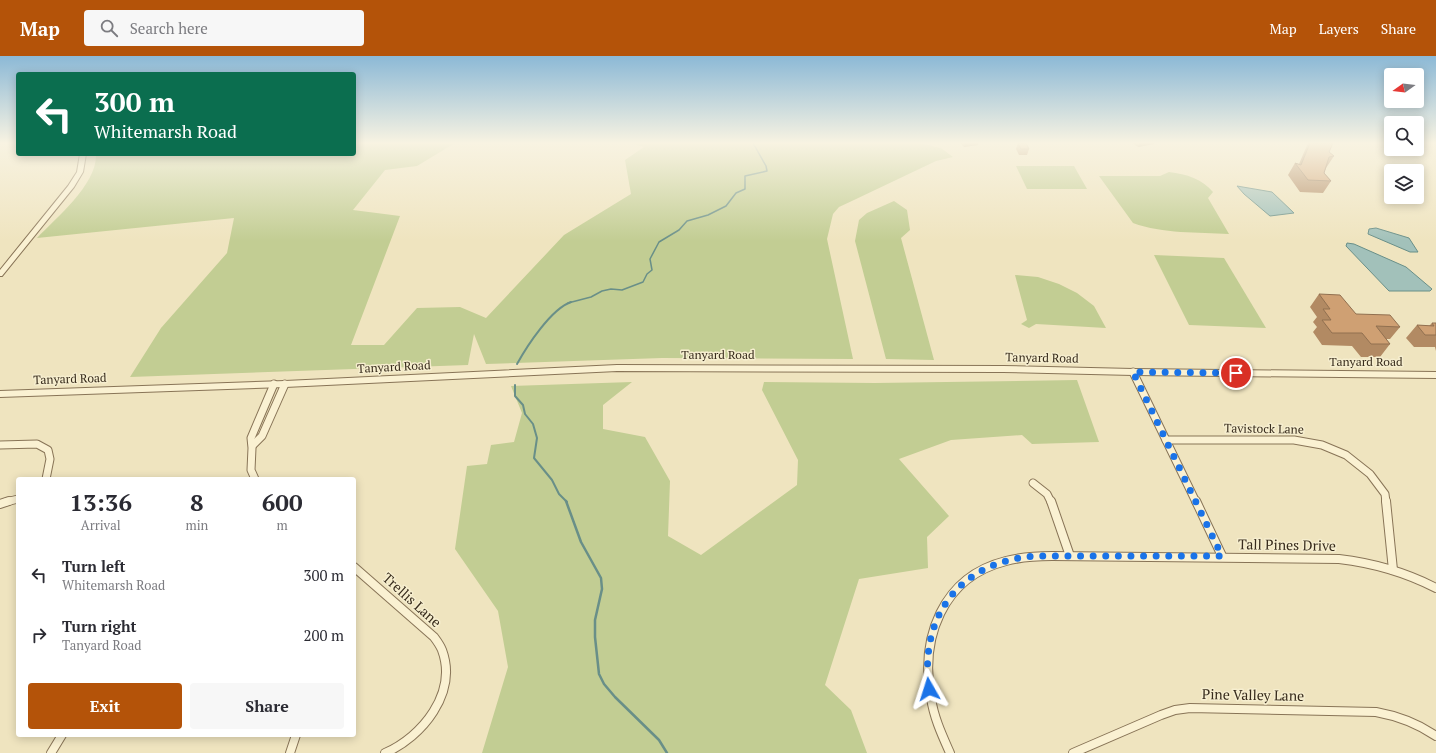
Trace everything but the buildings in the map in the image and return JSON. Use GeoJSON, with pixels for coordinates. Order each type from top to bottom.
{"type":"FeatureCollection","features":[{"type":"Feature","properties":{"kind":"street"},"geometry":{"type":"LineString","coordinates":[[0,274],[71,187],[78,176]]}},
{"type":"Feature","properties":{"kind":"street","name":"Tanyard Road"},"geometry":{"type":"LineString","coordinates":[[0,394],[285,384],[632,368],[1003,369],[1436,375]]}},
{"type":"Feature","properties":{"kind":"street"},"geometry":{"type":"LineString","coordinates":[[1133,372],[1222,556]]}},
{"type":"Feature","properties":{"kind":"street"},"geometry":{"type":"LineString","coordinates":[[254,477],[251,464],[253,445],[251,438],[274,384]]}},
{"type":"Feature","properties":{"kind":"street"},"geometry":{"type":"LineString","coordinates":[[253,445],[262,436],[285,384]]}},
{"type":"Feature","properties":{"kind":"street","name":"Tavistock Lane"},"geometry":{"type":"LineString","coordinates":[[1166,440],[1294,440],[1322,445],[1346,455],[1370,474],[1385,494],[1393,570]]}},
{"type":"Feature","properties":{"kind":"street"},"geometry":{"type":"LineString","coordinates":[[0,445],[38,444],[48,450],[50,460],[46,477]]}},
{"type":"Feature","properties":{"kind":"street"},"geometry":{"type":"LineString","coordinates":[[1033,483],[1047,494],[1051,501],[1070,556]]}},
{"type":"Feature","properties":{"kind":"street"},"geometry":{"type":"LineString","coordinates":[[0,504],[16,500]]}},
{"type":"Feature","properties":{"kind":"street","name":"Tall Pines Drive"},"geometry":{"type":"LineString","coordinates":[[950,753],[933,711],[927,668],[931,635],[944,605],[952,594],[971,577],[999,563],[1026,557],[1070,556],[1222,556],[1340,559],[1365,562],[1393,570],[1436,588]]}},
{"type":"Feature","properties":{"kind":"street","name":"Trellis Lane"},"geometry":{"type":"LineString","coordinates":[[356,569],[434,637],[443,651],[445,683],[434,712],[411,737],[385,753]]}},
{"type":"Feature","properties":{"kind":"street","name":"Pine Valley Lane"},"geometry":{"type":"LineString","coordinates":[[1072,753],[1161,715],[1175,710],[1190,708],[1384,712],[1410,721],[1436,736]]}},
{"type":"Feature","properties":{"kind":"street"},"geometry":{"type":"LineString","coordinates":[[51,753],[61,737]]}},
{"type":"Feature","properties":{"kind":"street"},"geometry":{"type":"LineString","coordinates":[[290,753],[295,737]]}},
{"type":"Feature","properties":{"kind":"green space"},"geometry":{"type":"Polygon","coordinates":[[[90,176],[381,176],[353,210],[400,216],[351,345],[384,345],[417,308],[460,307],[486,318],[564,235],[631,194],[628,176],[905,176],[839,207],[833,214],[827,239],[853,359],[662,358],[486,364],[474,334],[468,365],[130,377],[161,328],[227,253],[234,218],[37,238],[74,200],[90,176]]]}},
{"type":"Feature","properties":{"kind":"green space"},"geometry":{"type":"Polygon","coordinates":[[[1021,176],[1079,176],[1087,189],[1027,189],[1021,176]]]}},
{"type":"Feature","properties":{"kind":"green space"},"geometry":{"type":"Polygon","coordinates":[[[1099,176],[1187,176],[1199,180],[1209,187],[1213,192],[1208,198],[1229,234],[1168,231],[1144,227],[1133,223],[1099,176]]]}},
{"type":"Feature","properties":{"kind":"green space"},"geometry":{"type":"Polygon","coordinates":[[[894,201],[907,210],[910,230],[901,238],[934,360],[886,359],[855,241],[859,220],[867,213],[894,201]]]}},
{"type":"Feature","properties":{"kind":"green space"},"geometry":{"type":"Polygon","coordinates":[[[1154,255],[1224,258],[1266,328],[1189,325],[1154,255]]]}},
{"type":"Feature","properties":{"kind":"green space"},"geometry":{"type":"Polygon","coordinates":[[[1015,275],[1038,277],[1059,284],[1077,293],[1094,306],[1106,328],[1036,324],[1029,328],[1021,324],[1027,320],[1015,275]]]}},
{"type":"Feature","properties":{"kind":"green space"},"geometry":{"type":"Polygon","coordinates":[[[1077,380],[1099,442],[1032,444],[1022,435],[951,440],[899,459],[949,516],[927,537],[928,568],[859,579],[825,685],[851,710],[867,753],[482,753],[508,667],[498,611],[455,549],[467,466],[487,464],[491,445],[514,442],[522,413],[511,386],[632,382],[603,405],[603,429],[645,437],[670,481],[668,536],[701,555],[797,485],[798,460],[762,390],[764,382],[875,383],[1077,380]]]}},
{"type":"Feature","properties":{"kind":"water"},"geometry":{"type":"Polygon","coordinates":[[[1237,186],[1272,192],[1294,213],[1270,216],[1244,194],[1237,186]]]}},
{"type":"Feature","properties":{"kind":"water"},"geometry":{"type":"Polygon","coordinates":[[[1376,228],[1409,238],[1418,252],[1410,252],[1368,234],[1369,229],[1376,228]]]}},
{"type":"Feature","properties":{"kind":"water"},"geometry":{"type":"Polygon","coordinates":[[[1347,243],[1354,244],[1406,267],[1432,289],[1430,291],[1389,291],[1346,246],[1347,243]]]}},
{"type":"Feature","properties":{"kind":"waterway"},"geometry":{"type":"LineString","coordinates":[[570,302],[591,297],[602,291],[611,289],[622,290],[643,282],[647,274],[652,270],[650,259],[659,242],[679,230],[687,221],[708,215],[726,206],[736,193],[745,189],[745,176],[747,176]]}},
{"type":"Feature","properties":{"kind":"waterway"},"geometry":{"type":"LineString","coordinates":[[517,364],[540,329],[556,312],[570,302]]}},
{"type":"Feature","properties":{"kind":"waterway"},"geometry":{"type":"LineString","coordinates":[[515,385],[515,396],[523,405],[525,414],[533,424],[537,438],[534,458],[552,480],[559,494],[566,501]]}},
{"type":"Feature","properties":{"kind":"waterway"},"geometry":{"type":"LineString","coordinates":[[566,501],[581,542],[601,578],[602,589],[595,620],[595,637],[599,674],[604,684],[615,697],[659,740],[667,753]]}},
{"type":"Feature","properties":{"kind":"route"},"geometry":{"type":"LineString","coordinates":[[929,689],[927,668],[928,650],[932,630],[939,615],[946,602],[958,588],[971,577],[989,567],[1008,560],[1036,556],[1222,556],[1133,372],[1236,373]]}}]}
